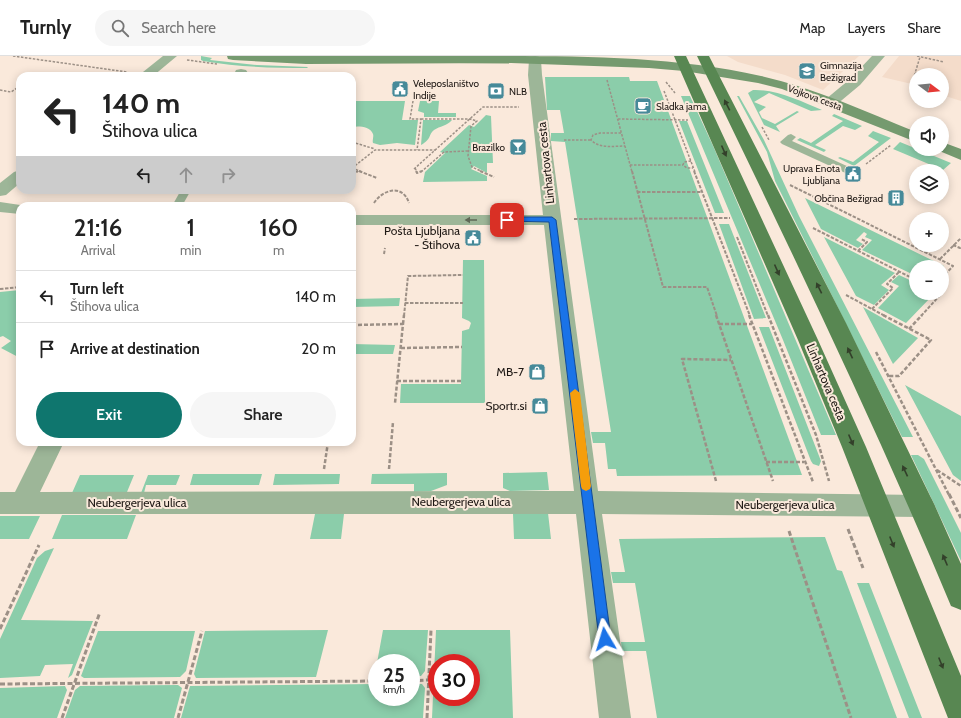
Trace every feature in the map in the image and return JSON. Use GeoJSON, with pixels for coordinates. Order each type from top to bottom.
{"type":"FeatureCollection","features":[{"type":"Feature","properties":{"kind":"main road","name":"Linhartova cesta"},"geometry":{"type":"LineString","coordinates":[[682,61],[808,340],[878,506],[961,714]]}},
{"type":"Feature","properties":{"kind":"main road"},"geometry":{"type":"LineString","coordinates":[[706,63],[836,323],[922,506],[961,596]]}},
{"type":"Feature","properties":{"kind":"street"},"geometry":{"type":"LineString","coordinates":[[150,72],[171,56]]}},
{"type":"Feature","properties":{"kind":"street","name":"Vojkova cesta"},"geometry":{"type":"LineString","coordinates":[[233,56],[306,60],[535,60],[649,64],[682,61],[706,63],[771,82],[831,102],[909,134]]}},
{"type":"Feature","properties":{"kind":"street"},"geometry":{"type":"LineString","coordinates":[[831,102],[855,82],[879,56]]}},
{"type":"Feature","properties":{"kind":"street","name":"Linhartova cesta"},"geometry":{"type":"LineString","coordinates":[[535,60],[543,140],[562,219],[588,502],[615,718]]}},
{"type":"Feature","properties":{"kind":"street"},"geometry":{"type":"LineString","coordinates":[[949,150],[961,155]]}},
{"type":"Feature","properties":{"kind":"street"},"geometry":{"type":"LineString","coordinates":[[0,191],[16,178]]}},
{"type":"Feature","properties":{"kind":"street"},"geometry":{"type":"LineString","coordinates":[[0,207],[16,208]]}},
{"type":"Feature","properties":{"kind":"street"},"geometry":{"type":"LineString","coordinates":[[356,220],[562,219]]}},
{"type":"Feature","properties":{"kind":"street"},"geometry":{"type":"LineString","coordinates":[[11,503],[49,446]]}},
{"type":"Feature","properties":{"kind":"street","name":"Neubergerjeva ulica"},"geometry":{"type":"LineString","coordinates":[[11,503],[588,502],[922,506]]}},
{"type":"Feature","properties":{"kind":"lane"},"geometry":{"type":"LineString","coordinates":[[791,137],[785,142],[828,158],[855,173]]}},
{"type":"Feature","properties":{"kind":"path"},"geometry":{"type":"LineString","coordinates":[[13,56],[123,72]]}},
{"type":"Feature","properties":{"kind":"path"},"geometry":{"type":"LineString","coordinates":[[917,56],[944,62]]}},
{"type":"Feature","properties":{"kind":"path"},"geometry":{"type":"LineString","coordinates":[[917,68],[920,57]]}},
{"type":"Feature","properties":{"kind":"path"},"geometry":{"type":"LineString","coordinates":[[607,80],[663,287],[707,287],[773,482]]}},
{"type":"Feature","properties":{"kind":"path"},"geometry":{"type":"LineString","coordinates":[[666,83],[679,97]]}},
{"type":"Feature","properties":{"kind":"path"},"geometry":{"type":"LineString","coordinates":[[0,90],[11,92],[16,89]]}},
{"type":"Feature","properties":{"kind":"path"},"geometry":{"type":"LineString","coordinates":[[664,91],[804,462],[814,484]]}},
{"type":"Feature","properties":{"kind":"path"},"geometry":{"type":"LineString","coordinates":[[413,101],[410,119],[470,119],[477,121],[471,126],[468,156],[472,167],[494,178]]}},
{"type":"Feature","properties":{"kind":"path"},"geometry":{"type":"LineString","coordinates":[[468,151],[444,152],[420,173],[417,173],[414,169],[483,107],[539,107]]}},
{"type":"Feature","properties":{"kind":"path"},"geometry":{"type":"LineString","coordinates":[[686,114],[691,127]]}},
{"type":"Feature","properties":{"kind":"path"},"geometry":{"type":"LineString","coordinates":[[417,150],[421,119]]}},
{"type":"Feature","properties":{"kind":"path"},"geometry":{"type":"LineString","coordinates":[[618,119],[688,120]]}},
{"type":"Feature","properties":{"kind":"path"},"geometry":{"type":"LineString","coordinates":[[591,140],[593,135],[598,133],[622,133]]}},
{"type":"Feature","properties":{"kind":"path"},"geometry":{"type":"LineString","coordinates":[[543,140],[591,140],[593,143],[601,146],[625,146]]}},
{"type":"Feature","properties":{"kind":"path"},"geometry":{"type":"LineString","coordinates":[[356,143],[375,150],[436,150]]}},
{"type":"Feature","properties":{"kind":"path"},"geometry":{"type":"LineString","coordinates":[[855,173],[891,144]]}},
{"type":"Feature","properties":{"kind":"path"},"geometry":{"type":"LineString","coordinates":[[356,165],[375,150]]}},
{"type":"Feature","properties":{"kind":"path"},"geometry":{"type":"LineString","coordinates":[[683,165],[685,162],[691,162]]}},
{"type":"Feature","properties":{"kind":"path"},"geometry":{"type":"LineString","coordinates":[[630,165],[683,165],[685,167],[693,168]]}},
{"type":"Feature","properties":{"kind":"path"},"geometry":{"type":"LineString","coordinates":[[358,171],[377,178]]}},
{"type":"Feature","properties":{"kind":"path"},"geometry":{"type":"LineString","coordinates":[[788,184],[940,259],[961,238]]}},
{"type":"Feature","properties":{"kind":"path"},"geometry":{"type":"LineString","coordinates":[[373,206],[378,196],[382,193],[393,191],[402,192],[406,195],[409,200],[409,206]]}},
{"type":"Feature","properties":{"kind":"path"},"geometry":{"type":"LineString","coordinates":[[638,192],[702,192]]}},
{"type":"Feature","properties":{"kind":"path"},"geometry":{"type":"LineString","coordinates":[[727,211],[733,225]]}},
{"type":"Feature","properties":{"kind":"path"},"geometry":{"type":"LineString","coordinates":[[562,219],[730,218]]}},
{"type":"Feature","properties":{"kind":"path"},"geometry":{"type":"LineString","coordinates":[[811,227],[909,277]]}},
{"type":"Feature","properties":{"kind":"path"},"geometry":{"type":"LineString","coordinates":[[736,232],[818,441],[830,485]]}},
{"type":"Feature","properties":{"kind":"path"},"geometry":{"type":"LineString","coordinates":[[858,251],[867,242],[861,239]]}},
{"type":"Feature","properties":{"kind":"path"},"geometry":{"type":"LineString","coordinates":[[953,245],[960,248],[961,247]]}},
{"type":"Feature","properties":{"kind":"path"},"geometry":{"type":"LineString","coordinates":[[384,254],[385,248]]}},
{"type":"Feature","properties":{"kind":"path"},"geometry":{"type":"LineString","coordinates":[[949,264],[953,266],[949,270]]}},
{"type":"Feature","properties":{"kind":"path"},"geometry":{"type":"LineString","coordinates":[[872,309],[894,288],[887,284],[899,272]]}},
{"type":"Feature","properties":{"kind":"path"},"geometry":{"type":"LineString","coordinates":[[395,403],[408,276],[463,275]]}},
{"type":"Feature","properties":{"kind":"path"},"geometry":{"type":"LineString","coordinates":[[0,289],[16,287]]}},
{"type":"Feature","properties":{"kind":"path"},"geometry":{"type":"LineString","coordinates":[[846,295],[931,340],[899,376],[889,376]]}},
{"type":"Feature","properties":{"kind":"path"},"geometry":{"type":"LineString","coordinates":[[909,329],[936,300]]}},
{"type":"Feature","properties":{"kind":"path"},"geometry":{"type":"LineString","coordinates":[[405,303],[463,303]]}},
{"type":"Feature","properties":{"kind":"path"},"geometry":{"type":"LineString","coordinates":[[356,325],[403,324]]}},
{"type":"Feature","properties":{"kind":"path"},"geometry":{"type":"LineString","coordinates":[[719,324],[752,324]]}},
{"type":"Feature","properties":{"kind":"path"},"geometry":{"type":"LineString","coordinates":[[401,348],[462,347]]}},
{"type":"Feature","properties":{"kind":"path"},"geometry":{"type":"LineString","coordinates":[[716,482],[682,359],[731,360]]}},
{"type":"Feature","properties":{"kind":"path"},"geometry":{"type":"LineString","coordinates":[[397,381],[461,381]]}},
{"type":"Feature","properties":{"kind":"path"},"geometry":{"type":"LineString","coordinates":[[390,469],[393,422]]}},
{"type":"Feature","properties":{"kind":"path"},"geometry":{"type":"LineString","coordinates":[[324,469],[327,446]]}},
{"type":"Feature","properties":{"kind":"path"},"geometry":{"type":"LineString","coordinates":[[766,462],[804,462]]}},
{"type":"Feature","properties":{"kind":"path"},"geometry":{"type":"LineString","coordinates":[[961,486],[937,469],[961,518]]}},
{"type":"Feature","properties":{"kind":"path"},"geometry":{"type":"LineString","coordinates":[[789,531],[851,718]]}},
{"type":"Feature","properties":{"kind":"path"},"geometry":{"type":"LineString","coordinates":[[0,629],[39,545]]}},
{"type":"Feature","properties":{"kind":"path"},"geometry":{"type":"LineString","coordinates":[[62,718],[100,612]]}},
{"type":"Feature","properties":{"kind":"path"},"geometry":{"type":"LineString","coordinates":[[430,654],[431,630]]}},
{"type":"Feature","properties":{"kind":"path"},"geometry":{"type":"LineString","coordinates":[[178,718],[202,631]]}},
{"type":"Feature","properties":{"kind":"path"},"geometry":{"type":"LineString","coordinates":[[420,680],[428,680],[427,718]]}},
{"type":"Feature","properties":{"kind":"path"},"geometry":{"type":"LineString","coordinates":[[0,684],[368,681]]}},
{"type":"Feature","properties":{"kind":"shaded area","name":"Gimnazija Bežigrad"},"geometry":{"type":"Polygon","coordinates":[[[727,56],[859,56],[823,90],[785,75],[738,62],[727,56]]]}},
{"type":"Feature","properties":{"kind":"shaded area"},"geometry":{"type":"Polygon","coordinates":[[[899,56],[961,56],[961,101],[949,97],[949,68],[909,68],[909,83],[882,77],[899,56]]]}},
{"type":"Feature","properties":{"kind":"green space"},"geometry":{"type":"Polygon","coordinates":[[[201,56],[212,58],[210,60],[257,65],[308,67],[229,65],[203,61],[201,60],[201,56]]]}},
{"type":"Feature","properties":{"kind":"green space"},"geometry":{"type":"Polygon","coordinates":[[[545,77],[629,77],[630,81],[657,81],[802,475],[617,476],[616,469],[608,469],[605,443],[593,443],[591,432],[611,432],[565,142],[551,141],[551,133],[564,133],[560,110],[547,110],[545,77]]]}},
{"type":"Feature","properties":{"kind":"green space"},"geometry":{"type":"Polygon","coordinates":[[[753,90],[771,91],[797,99],[822,110],[811,111],[769,93],[754,102],[766,107],[759,112],[762,118],[775,124],[797,111],[799,112],[776,126],[780,132],[764,125],[748,93],[753,90]]]}},
{"type":"Feature","properties":{"kind":"green space"},"geometry":{"type":"Polygon","coordinates":[[[681,96],[690,96],[714,148],[836,435],[821,435],[681,96]]]}},
{"type":"Feature","properties":{"kind":"green space"},"geometry":{"type":"Polygon","coordinates":[[[737,96],[739,96],[764,140],[799,216],[913,437],[902,437],[775,181],[767,152],[737,96]]]}},
{"type":"Feature","properties":{"kind":"green space"},"geometry":{"type":"Polygon","coordinates":[[[356,101],[405,101],[402,120],[418,120],[415,145],[397,143],[380,145],[373,143],[373,134],[371,131],[367,128],[356,127],[356,101]]]}},
{"type":"Feature","properties":{"kind":"green space"},"geometry":{"type":"Polygon","coordinates":[[[420,101],[439,101],[438,113],[456,113],[456,117],[424,117],[424,113],[418,111],[420,101]]]}},
{"type":"Feature","properties":{"kind":"green space"},"geometry":{"type":"Polygon","coordinates":[[[834,114],[862,126],[855,130],[843,126],[815,145],[826,150],[824,152],[797,140],[800,138],[811,143],[843,121],[832,116],[834,114]]]}},
{"type":"Feature","properties":{"kind":"green space"},"geometry":{"type":"Polygon","coordinates":[[[486,115],[491,116],[493,163],[487,163],[487,173],[474,166],[471,169],[487,176],[487,181],[423,182],[425,172],[445,153],[440,152],[469,125],[474,127],[486,115]]]}},
{"type":"Feature","properties":{"kind":"green space"},"geometry":{"type":"Polygon","coordinates":[[[423,120],[452,120],[448,124],[434,130],[427,141],[421,145],[423,120]]]}},
{"type":"Feature","properties":{"kind":"green space"},"geometry":{"type":"Polygon","coordinates":[[[679,121],[687,121],[724,213],[715,213],[679,121]]]}},
{"type":"Feature","properties":{"kind":"green space"},"geometry":{"type":"Polygon","coordinates":[[[873,131],[891,138],[854,166],[838,158],[840,157],[853,162],[879,142],[868,136],[873,131]]]}},
{"type":"Feature","properties":{"kind":"green space"},"geometry":{"type":"Polygon","coordinates":[[[900,142],[909,146],[909,156],[893,149],[900,142]]]}},
{"type":"Feature","properties":{"kind":"green space"},"geometry":{"type":"Polygon","coordinates":[[[910,156],[934,156],[951,163],[949,165],[929,164],[910,156]]]}},
{"type":"Feature","properties":{"kind":"green space"},"geometry":{"type":"Polygon","coordinates":[[[805,198],[909,249],[909,252],[915,252],[932,260],[909,260],[909,273],[862,250],[872,240],[865,237],[867,234],[864,232],[856,240],[863,244],[858,248],[821,229],[805,198]]]}},
{"type":"Feature","properties":{"kind":"green space"},"geometry":{"type":"Polygon","coordinates":[[[719,224],[729,224],[766,318],[754,319],[719,224]]]}},
{"type":"Feature","properties":{"kind":"green space"},"geometry":{"type":"Polygon","coordinates":[[[824,237],[895,273],[881,285],[889,290],[874,305],[856,296],[824,237]]]}},
{"type":"Feature","properties":{"kind":"green space"},"geometry":{"type":"Polygon","coordinates":[[[463,260],[484,260],[485,403],[400,403],[401,384],[461,384],[462,331],[469,329],[471,323],[462,318],[463,260]]]}},
{"type":"Feature","properties":{"kind":"green space"},"geometry":{"type":"Polygon","coordinates":[[[899,275],[909,280],[909,300],[928,300],[906,323],[878,308],[899,286],[891,282],[899,275]]]}},
{"type":"Feature","properties":{"kind":"green space"},"geometry":{"type":"Polygon","coordinates":[[[16,290],[16,356],[1,348],[11,341],[3,336],[0,337],[0,292],[16,290]]]}},
{"type":"Feature","properties":{"kind":"green space"},"geometry":{"type":"Polygon","coordinates":[[[400,298],[399,306],[356,307],[356,299],[400,298]]]}},
{"type":"Feature","properties":{"kind":"green space"},"geometry":{"type":"Polygon","coordinates":[[[863,307],[918,338],[893,364],[863,307]]]}},
{"type":"Feature","properties":{"kind":"green space"},"geometry":{"type":"Polygon","coordinates":[[[759,327],[769,327],[821,461],[819,466],[813,464],[811,461],[759,327]]]}},
{"type":"Feature","properties":{"kind":"green space"},"geometry":{"type":"Polygon","coordinates":[[[356,344],[395,345],[393,354],[356,354],[356,344]]]}},
{"type":"Feature","properties":{"kind":"green space"},"geometry":{"type":"Polygon","coordinates":[[[905,385],[961,416],[961,481],[953,475],[905,385]]]}},
{"type":"Feature","properties":{"kind":"green space"},"geometry":{"type":"Polygon","coordinates":[[[911,455],[918,455],[924,459],[961,533],[961,561],[911,455]]]}},
{"type":"Feature","properties":{"kind":"green space"},"geometry":{"type":"Polygon","coordinates":[[[547,472],[549,490],[510,491],[503,488],[503,473],[547,472]]]}},
{"type":"Feature","properties":{"kind":"green space"},"geometry":{"type":"Polygon","coordinates":[[[447,473],[447,485],[431,491],[414,492],[414,484],[371,484],[372,474],[447,473]]]}},
{"type":"Feature","properties":{"kind":"green space"},"geometry":{"type":"Polygon","coordinates":[[[193,474],[262,474],[259,485],[190,485],[193,474]]]}},
{"type":"Feature","properties":{"kind":"green space"},"geometry":{"type":"Polygon","coordinates":[[[275,474],[340,474],[339,484],[273,485],[275,474]]]}},
{"type":"Feature","properties":{"kind":"green space"},"geometry":{"type":"Polygon","coordinates":[[[80,475],[134,475],[127,492],[72,493],[80,475]]]}},
{"type":"Feature","properties":{"kind":"green space"},"geometry":{"type":"Polygon","coordinates":[[[148,475],[180,475],[176,485],[146,485],[144,493],[141,493],[148,475]]]}},
{"type":"Feature","properties":{"kind":"green space"},"geometry":{"type":"Polygon","coordinates":[[[548,513],[551,539],[514,539],[513,514],[548,513]]]}},
{"type":"Feature","properties":{"kind":"green space"},"geometry":{"type":"Polygon","coordinates":[[[315,514],[344,514],[341,539],[310,539],[315,514]]]}},
{"type":"Feature","properties":{"kind":"green space"},"geometry":{"type":"Polygon","coordinates":[[[62,515],[136,515],[127,539],[52,539],[62,515]]]}},
{"type":"Feature","properties":{"kind":"green space"},"geometry":{"type":"Polygon","coordinates":[[[0,516],[40,516],[29,539],[0,539],[0,516]]]}},
{"type":"Feature","properties":{"kind":"green space"},"geometry":{"type":"Polygon","coordinates":[[[825,537],[837,570],[842,571],[897,718],[657,718],[646,651],[622,651],[621,642],[645,642],[635,583],[613,583],[611,572],[625,572],[619,539],[825,537]]]}},
{"type":"Feature","properties":{"kind":"green space"},"geometry":{"type":"Polygon","coordinates":[[[54,548],[21,620],[93,621],[72,675],[68,678],[73,664],[45,665],[40,676],[0,678],[0,639],[37,558],[45,551],[54,548]]]}},
{"type":"Feature","properties":{"kind":"green space"},"geometry":{"type":"Polygon","coordinates":[[[857,583],[869,583],[922,718],[909,718],[857,583]]]}},
{"type":"Feature","properties":{"kind":"green space"},"geometry":{"type":"Polygon","coordinates":[[[328,630],[316,677],[196,678],[194,674],[205,631],[328,630]]]}},
{"type":"Feature","properties":{"kind":"green space"},"geometry":{"type":"Polygon","coordinates":[[[383,630],[428,630],[425,671],[421,676],[420,654],[379,654],[383,630]]]}},
{"type":"Feature","properties":{"kind":"green space"},"geometry":{"type":"Polygon","coordinates":[[[436,630],[510,630],[513,718],[432,718],[433,706],[480,706],[480,654],[435,654],[436,630]]]}},
{"type":"Feature","properties":{"kind":"green space"},"geometry":{"type":"Polygon","coordinates":[[[98,631],[195,631],[186,671],[180,677],[84,678],[81,676],[98,631]]]}},
{"type":"Feature","properties":{"kind":"green space"},"geometry":{"type":"Polygon","coordinates":[[[368,684],[368,706],[420,706],[420,684],[422,684],[425,688],[423,718],[181,718],[190,686],[368,684]]]}},
{"type":"Feature","properties":{"kind":"green space"},"geometry":{"type":"Polygon","coordinates":[[[178,685],[182,688],[174,718],[65,718],[75,690],[80,686],[178,685]]]}},
{"type":"Feature","properties":{"kind":"green space"},"geometry":{"type":"Polygon","coordinates":[[[65,686],[67,690],[57,718],[0,718],[0,688],[65,686]]]}},
{"type":"Feature","properties":{"kind":"slow traffic"},"geometry":{"type":"LineString","coordinates":[[575,393],[586,486]]}},
{"type":"Feature","properties":{"kind":"place","name":"Gimnazija Bežigrad"},"geometry":{"type":"Point","coordinates":[807,71]}},
{"type":"Feature","properties":{"kind":"place","name":"Veleposlaništvo Indije"},"geometry":{"type":"Point","coordinates":[400,89]}},
{"type":"Feature","properties":{"kind":"place","name":"NLB"},"geometry":{"type":"Point","coordinates":[496,91]}},
{"type":"Feature","properties":{"kind":"place","name":"Sladka jama"},"geometry":{"type":"Point","coordinates":[643,106]}},
{"type":"Feature","properties":{"kind":"place","name":"Brazilko"},"geometry":{"type":"Point","coordinates":[518,147]}},
{"type":"Feature","properties":{"kind":"place","name":"Uprava Enota Ljubljana"},"geometry":{"type":"Point","coordinates":[853,174]}},
{"type":"Feature","properties":{"kind":"place","name":"Občina Bežigrad"},"geometry":{"type":"Point","coordinates":[896,198]}},
{"type":"Feature","properties":{"kind":"place","name":"Pošta Ljubljana - Štihova"},"geometry":{"type":"Point","coordinates":[473,238]}},
{"type":"Feature","properties":{"kind":"place","name":"MB-7"},"geometry":{"type":"Point","coordinates":[537,372]}},
{"type":"Feature","properties":{"kind":"place","name":"Sportr.si"},"geometry":{"type":"Point","coordinates":[540,406]}},
{"type":"Feature","properties":{"kind":"route"},"geometry":{"type":"LineString","coordinates":[[507,220],[552,220],[605,639]]}}]}
